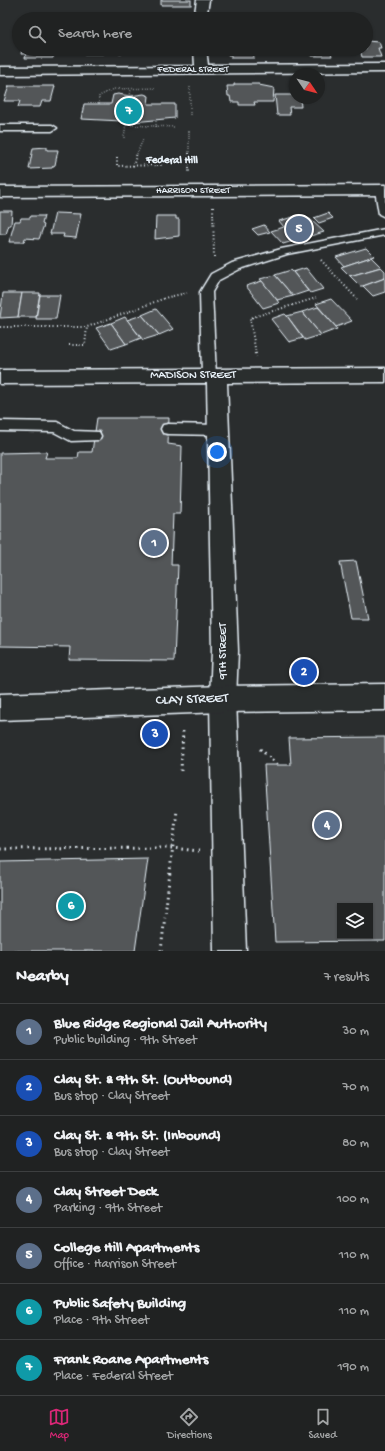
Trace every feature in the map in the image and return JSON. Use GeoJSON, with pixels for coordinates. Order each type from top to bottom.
{"type":"FeatureCollection","features":[{"type":"Feature","properties":{"kind":"street"},"geometry":{"type":"LineString","coordinates":[[201,12],[203,0]]}},
{"type":"Feature","properties":{"kind":"street"},"geometry":{"type":"LineString","coordinates":[[201,56],[202,70]]}},
{"type":"Feature","properties":{"kind":"street","name":"FEDERAL STREET"},"geometry":{"type":"LineString","coordinates":[[0,71],[385,68]]}},
{"type":"Feature","properties":{"kind":"street","name":"HARRISON STREET"},"geometry":{"type":"LineString","coordinates":[[0,192],[382,190]]}},
{"type":"Feature","properties":{"kind":"street","name":"MADISON STREET"},"geometry":{"type":"LineString","coordinates":[[0,377],[385,375]]}},
{"type":"Feature","properties":{"kind":"street","name":"9TH STREET"},"geometry":{"type":"LineString","coordinates":[[213,376],[219,430],[225,651],[223,699],[230,951]]}},
{"type":"Feature","properties":{"kind":"street","name":"CLAY STREET"},"geometry":{"type":"LineString","coordinates":[[0,707],[223,699],[385,697]]}},
{"type":"Feature","properties":{"kind":"lane"},"geometry":{"type":"LineString","coordinates":[[0,128],[52,128]]}},
{"type":"Feature","properties":{"kind":"lane"},"geometry":{"type":"LineString","coordinates":[[382,190],[385,214]]}},
{"type":"Feature","properties":{"kind":"lane"},"geometry":{"type":"LineString","coordinates":[[213,376],[206,292],[215,277],[236,266],[285,251],[385,232]]}},
{"type":"Feature","properties":{"kind":"lane"},"geometry":{"type":"LineString","coordinates":[[0,426],[57,427],[71,436],[94,436]]}},
{"type":"Feature","properties":{"kind":"lane"},"geometry":{"type":"LineString","coordinates":[[168,429],[219,430]]}},
{"type":"Feature","properties":{"kind":"path"},"geometry":{"type":"LineString","coordinates":[[190,82],[190,116]]}},
{"type":"Feature","properties":{"kind":"path"},"geometry":{"type":"LineString","coordinates":[[184,86],[190,86]]}},
{"type":"Feature","properties":{"kind":"path"},"geometry":{"type":"LineString","coordinates":[[99,104],[99,96],[108,91],[158,88]]}},
{"type":"Feature","properties":{"kind":"path"},"geometry":{"type":"LineString","coordinates":[[130,96],[131,89]]}},
{"type":"Feature","properties":{"kind":"path"},"geometry":{"type":"LineString","coordinates":[[156,119],[156,127]]}},
{"type":"Feature","properties":{"kind":"path"},"geometry":{"type":"LineString","coordinates":[[124,138],[126,124],[176,127]]}},
{"type":"Feature","properties":{"kind":"path"},"geometry":{"type":"LineString","coordinates":[[189,131],[189,173]]}},
{"type":"Feature","properties":{"kind":"path"},"geometry":{"type":"LineString","coordinates":[[133,166],[134,157],[142,146],[143,139]]}},
{"type":"Feature","properties":{"kind":"path"},"geometry":{"type":"LineString","coordinates":[[117,157],[116,166],[162,165],[162,157]]}},
{"type":"Feature","properties":{"kind":"path"},"geometry":{"type":"LineString","coordinates":[[150,157],[150,165]]}},
{"type":"Feature","properties":{"kind":"path"},"geometry":{"type":"LineString","coordinates":[[213,211],[214,251]]}},
{"type":"Feature","properties":{"kind":"path"},"geometry":{"type":"LineString","coordinates":[[309,247],[357,299]]}},
{"type":"Feature","properties":{"kind":"path"},"geometry":{"type":"LineString","coordinates":[[0,327],[87,327],[168,297],[179,294],[206,292]]}},
{"type":"Feature","properties":{"kind":"path"},"geometry":{"type":"LineString","coordinates":[[256,357],[250,318],[316,298]]}},
{"type":"Feature","properties":{"kind":"path"},"geometry":{"type":"LineString","coordinates":[[69,345],[84,344],[87,327]]}},
{"type":"Feature","properties":{"kind":"path"},"geometry":{"type":"LineString","coordinates":[[181,771],[183,730]]}},
{"type":"Feature","properties":{"kind":"path"},"geometry":{"type":"LineString","coordinates":[[260,749],[278,765]]}},
{"type":"Feature","properties":{"kind":"path"},"geometry":{"type":"LineString","coordinates":[[161,951],[177,810]]}},
{"type":"Feature","properties":{"kind":"path"},"geometry":{"type":"LineString","coordinates":[[0,849],[172,848],[206,852]]}},
{"type":"Feature","properties":{"kind":"building"},"geometry":{"type":"Polygon","coordinates":[[[161,0],[191,0],[191,5],[161,5],[161,0]]]}},
{"type":"Feature","properties":{"kind":"building"},"geometry":{"type":"Polygon","coordinates":[[[373,42],[379,42],[381,48],[378,48],[381,57],[362,57],[373,56],[373,42]]]}},
{"type":"Feature","properties":{"kind":"building"},"geometry":{"type":"Polygon","coordinates":[[[26,56],[54,56],[53,58],[25,58],[26,56]]]}},
{"type":"Feature","properties":{"kind":"building"},"geometry":{"type":"Polygon","coordinates":[[[231,56],[254,56],[254,58],[231,58],[231,56]]]}},
{"type":"Feature","properties":{"kind":"building"},"geometry":{"type":"Polygon","coordinates":[[[234,84],[259,84],[274,88],[273,102],[254,102],[255,105],[239,105],[239,102],[231,102],[230,96],[228,96],[227,86],[234,86],[234,84]]]}},
{"type":"Feature","properties":{"kind":"building"},"geometry":{"type":"Polygon","coordinates":[[[9,86],[55,86],[51,101],[42,101],[40,107],[18,107],[20,101],[4,101],[9,86]]]}},
{"type":"Feature","properties":{"kind":"building"},"geometry":{"type":"Polygon","coordinates":[[[118,94],[130,96],[144,94],[149,96],[148,104],[175,104],[175,118],[123,123],[122,121],[81,119],[84,104],[111,104],[113,95],[118,94]]]}},
{"type":"Feature","properties":{"kind":"building"},"geometry":{"type":"Polygon","coordinates":[[[275,95],[289,95],[289,104],[301,104],[301,107],[289,107],[290,115],[277,115],[275,95]]]}},
{"type":"Feature","properties":{"kind":"building"},"geometry":{"type":"Polygon","coordinates":[[[47,147],[47,150],[58,150],[55,165],[52,168],[29,169],[33,148],[47,147]]]}},
{"type":"Feature","properties":{"kind":"building"},"geometry":{"type":"Polygon","coordinates":[[[0,211],[12,211],[11,225],[9,225],[6,234],[0,234],[0,211]]]}},
{"type":"Feature","properties":{"kind":"building"},"geometry":{"type":"Polygon","coordinates":[[[55,213],[81,214],[76,238],[63,237],[64,234],[50,234],[55,213]]]}},
{"type":"Feature","properties":{"kind":"building"},"geometry":{"type":"Polygon","coordinates":[[[328,213],[333,218],[319,223],[314,218],[328,213]]]}},
{"type":"Feature","properties":{"kind":"building"},"geometry":{"type":"Polygon","coordinates":[[[300,215],[305,220],[310,219],[324,232],[283,244],[271,231],[284,227],[279,221],[300,215]]]}},
{"type":"Feature","properties":{"kind":"building"},"geometry":{"type":"Polygon","coordinates":[[[31,216],[44,216],[42,224],[44,225],[39,239],[25,238],[24,242],[9,242],[15,221],[20,221],[21,218],[30,218],[31,216]]]}},
{"type":"Feature","properties":{"kind":"building"},"geometry":{"type":"Polygon","coordinates":[[[156,216],[176,216],[176,219],[179,219],[179,236],[155,239],[156,216]]]}},
{"type":"Feature","properties":{"kind":"building"},"geometry":{"type":"Polygon","coordinates":[[[264,225],[270,232],[258,235],[252,229],[264,225]]]}},
{"type":"Feature","properties":{"kind":"building"},"geometry":{"type":"Polygon","coordinates":[[[366,248],[374,256],[344,266],[336,257],[366,248]]]}},
{"type":"Feature","properties":{"kind":"building"},"geometry":{"type":"Polygon","coordinates":[[[371,257],[381,267],[350,276],[341,267],[371,257]]]}},
{"type":"Feature","properties":{"kind":"building"},"geometry":{"type":"Polygon","coordinates":[[[381,267],[385,271],[385,278],[363,286],[360,286],[350,276],[381,267]]]}},
{"type":"Feature","properties":{"kind":"building"},"geometry":{"type":"Polygon","coordinates":[[[306,268],[323,289],[310,293],[293,272],[306,268]]]}},
{"type":"Feature","properties":{"kind":"building"},"geometry":{"type":"Polygon","coordinates":[[[291,270],[308,291],[293,296],[275,275],[291,270]]]}},
{"type":"Feature","properties":{"kind":"building"},"geometry":{"type":"Polygon","coordinates":[[[275,275],[293,296],[277,300],[260,279],[275,275]]]}},
{"type":"Feature","properties":{"kind":"building"},"geometry":{"type":"Polygon","coordinates":[[[385,278],[385,292],[373,296],[363,286],[385,278]]]}},
{"type":"Feature","properties":{"kind":"building"},"geometry":{"type":"Polygon","coordinates":[[[262,281],[279,303],[263,308],[246,286],[262,281]]]}},
{"type":"Feature","properties":{"kind":"building"},"geometry":{"type":"Polygon","coordinates":[[[3,293],[22,293],[18,317],[0,318],[3,293]]]}},
{"type":"Feature","properties":{"kind":"building"},"geometry":{"type":"Polygon","coordinates":[[[22,293],[40,293],[36,317],[18,317],[22,293]]]}},
{"type":"Feature","properties":{"kind":"building"},"geometry":{"type":"Polygon","coordinates":[[[40,295],[60,295],[56,319],[36,319],[40,295]]]}},
{"type":"Feature","properties":{"kind":"building"},"geometry":{"type":"Polygon","coordinates":[[[331,299],[352,321],[336,327],[316,304],[331,299]]]}},
{"type":"Feature","properties":{"kind":"building"},"geometry":{"type":"Polygon","coordinates":[[[318,307],[337,329],[321,335],[302,312],[318,307]]]}},
{"type":"Feature","properties":{"kind":"building"},"geometry":{"type":"Polygon","coordinates":[[[156,309],[173,329],[159,335],[142,315],[156,309]]]}},
{"type":"Feature","properties":{"kind":"building"},"geometry":{"type":"Polygon","coordinates":[[[302,312],[321,335],[305,340],[287,316],[302,312]]]}},
{"type":"Feature","properties":{"kind":"building"},"geometry":{"type":"Polygon","coordinates":[[[285,314],[303,338],[289,342],[271,319],[285,314]]]}},
{"type":"Feature","properties":{"kind":"building"},"geometry":{"type":"Polygon","coordinates":[[[142,315],[159,335],[143,340],[127,320],[142,315]]]}},
{"type":"Feature","properties":{"kind":"building"},"geometry":{"type":"Polygon","coordinates":[[[125,317],[141,338],[126,344],[111,323],[125,317]]]}},
{"type":"Feature","properties":{"kind":"building"},"geometry":{"type":"Polygon","coordinates":[[[111,323],[126,344],[111,349],[96,328],[111,323]]]}},
{"type":"Feature","properties":{"kind":"building"},"geometry":{"type":"Polygon","coordinates":[[[97,418],[169,418],[168,444],[182,446],[180,514],[173,514],[171,565],[178,565],[174,661],[69,660],[70,647],[0,646],[0,453],[47,452],[45,458],[78,458],[79,452],[92,452],[97,418]]]}},
{"type":"Feature","properties":{"kind":"building"},"geometry":{"type":"Polygon","coordinates":[[[356,561],[368,618],[351,618],[340,562],[356,561]]]}},
{"type":"Feature","properties":{"kind":"building"},"geometry":{"type":"Polygon","coordinates":[[[385,737],[385,941],[275,942],[264,765],[291,765],[289,738],[385,737]]]}},
{"type":"Feature","properties":{"kind":"building"},"geometry":{"type":"Polygon","coordinates":[[[148,859],[135,951],[0,951],[0,862],[148,859]]]}},
{"type":"Feature","properties":{"kind":"place","name":"Frank Roane Apartments"},"geometry":{"type":"Point","coordinates":[129,111]}},
{"type":"Feature","properties":{"kind":"place","name":"College Hill Apartments"},"geometry":{"type":"Point","coordinates":[299,229]}},
{"type":"Feature","properties":{"kind":"place","name":"Blue Ridge Regional Jail Authority"},"geometry":{"type":"Point","coordinates":[154,543]}},
{"type":"Feature","properties":{"kind":"place","name":"Clay St. & 9th St. (Outbound)"},"geometry":{"type":"Point","coordinates":[304,672]}},
{"type":"Feature","properties":{"kind":"place","name":"Clay St. & 9th St. (Inbound)"},"geometry":{"type":"Point","coordinates":[155,734]}},
{"type":"Feature","properties":{"kind":"place","name":"Clay Street Deck"},"geometry":{"type":"Point","coordinates":[327,825]}},
{"type":"Feature","properties":{"kind":"place","name":"Public Safety Building"},"geometry":{"type":"Point","coordinates":[71,906]}},
{"type":"Feature","properties":{"kind":"district","name":"Federal Hill"},"geometry":{"type":"Point","coordinates":[172,161]}}]}
